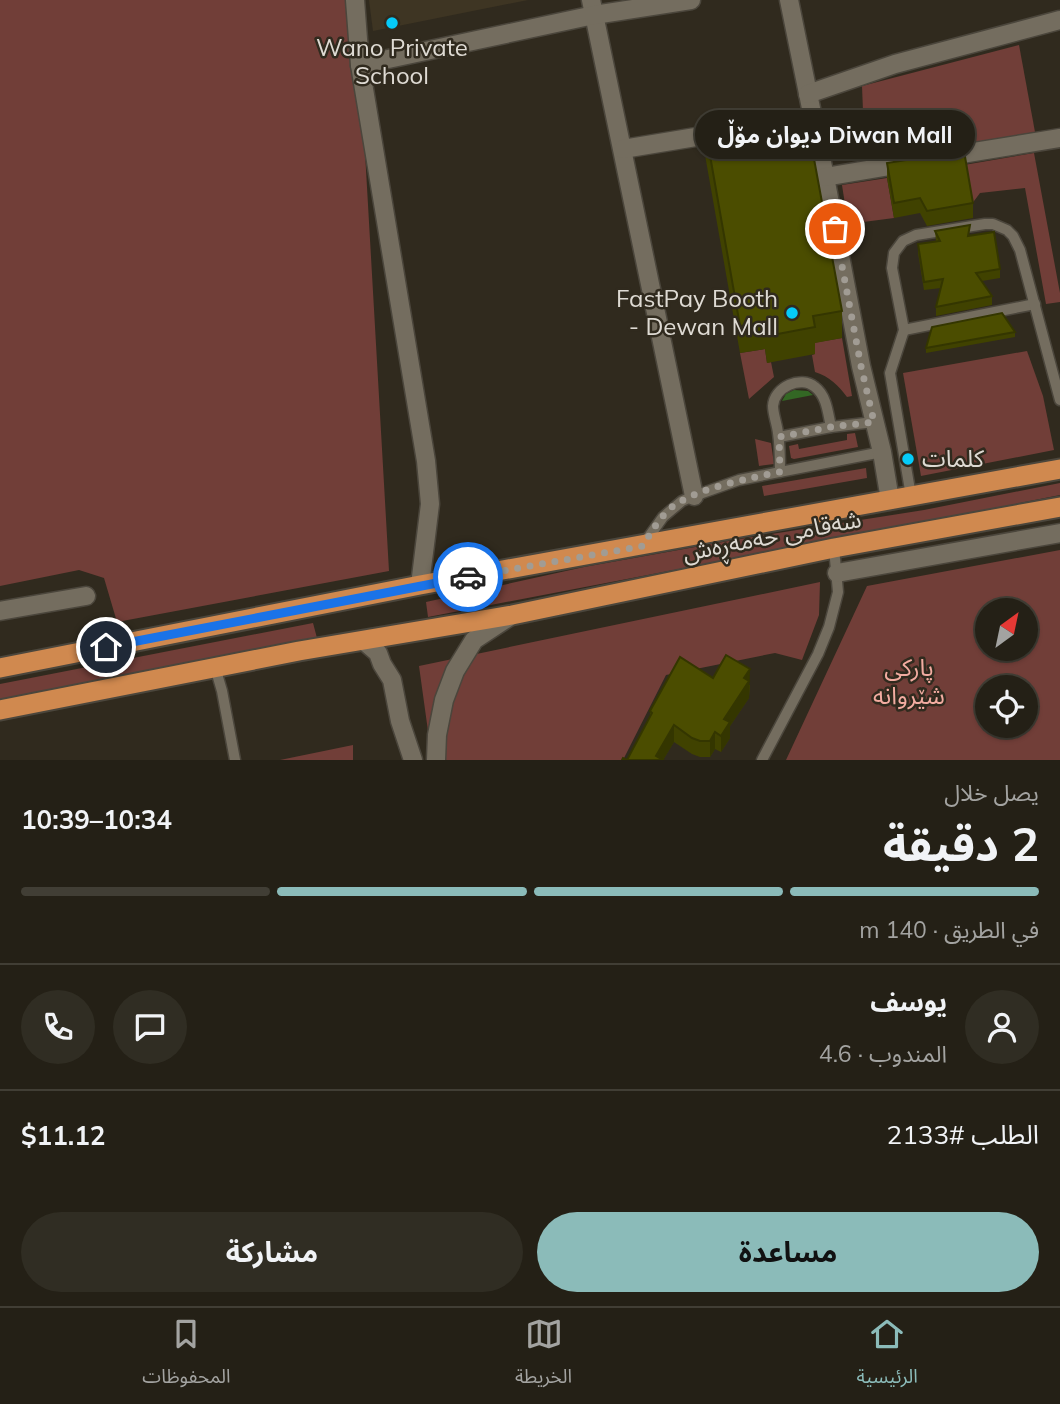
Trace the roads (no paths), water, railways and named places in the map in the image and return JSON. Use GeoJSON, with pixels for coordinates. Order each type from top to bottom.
{"type":"FeatureCollection","features":[{"type":"Feature","properties":{"kind":"highway","name":"شەقامی حەمەڕەش"},"geometry":{"type":"LineString","coordinates":[[0,667],[420,585],[1060,469]]}},
{"type":"Feature","properties":{"kind":"highway","name":"شەقامی حەمەڕەش"},"geometry":{"type":"LineString","coordinates":[[0,710],[215,667],[513,615],[834,548],[1060,507]]}},
{"type":"Feature","properties":{"kind":"street"},"geometry":{"type":"LineString","coordinates":[[355,0],[360,65],[426,461],[430,504],[420,585]]}},
{"type":"Feature","properties":{"kind":"street"},"geometry":{"type":"LineString","coordinates":[[360,65],[593,7],[691,0]]}},
{"type":"Feature","properties":{"kind":"street"},"geometry":{"type":"LineString","coordinates":[[789,0],[808,94],[806,118],[825,177],[890,500]]}},
{"type":"Feature","properties":{"kind":"street"},"geometry":{"type":"LineString","coordinates":[[593,7],[694,496]]}},
{"type":"Feature","properties":{"kind":"street"},"geometry":{"type":"LineString","coordinates":[[808,94],[895,64],[1060,20]]}},
{"type":"Feature","properties":{"kind":"street"},"geometry":{"type":"LineString","coordinates":[[623,149],[745,129]]}},
{"type":"Feature","properties":{"kind":"street"},"geometry":{"type":"LineString","coordinates":[[825,177],[1060,138]]}},
{"type":"Feature","properties":{"kind":"street"},"geometry":{"type":"LineString","coordinates":[[837,573],[1060,533]]}},
{"type":"Feature","properties":{"kind":"street"},"geometry":{"type":"LineString","coordinates":[[0,611],[86,596]]}},
{"type":"Feature","properties":{"kind":"street"},"geometry":{"type":"LineString","coordinates":[[436,760],[439,723],[455,671],[474,640],[513,615]]}},
{"type":"Feature","properties":{"kind":"street"},"geometry":{"type":"LineString","coordinates":[[363,641],[377,653],[392,680],[400,721],[413,760]]}},
{"type":"Feature","properties":{"kind":"lane"},"geometry":{"type":"LineString","coordinates":[[911,496],[890,373],[904,330],[892,268],[892,261],[903,241],[916,235],[985,224],[993,224],[1007,230],[1017,243],[1060,400]]}},
{"type":"Feature","properties":{"kind":"lane"},"geometry":{"type":"LineString","coordinates":[[904,330],[1035,304]]}},
{"type":"Feature","properties":{"kind":"lane"},"geometry":{"type":"LineString","coordinates":[[780,472],[779,437],[773,404],[779,392],[791,384],[805,382],[815,386],[824,397],[831,427]]}},
{"type":"Feature","properties":{"kind":"lane"},"geometry":{"type":"LineString","coordinates":[[779,437],[874,422]]}},
{"type":"Feature","properties":{"kind":"lane"},"geometry":{"type":"LineString","coordinates":[[643,546],[663,516],[682,501],[694,496],[739,480],[882,453]]}},
{"type":"Feature","properties":{"kind":"lane"},"geometry":{"type":"LineString","coordinates":[[762,760],[824,640],[837,600],[834,548]]}},
{"type":"Feature","properties":{"kind":"lane"},"geometry":{"type":"LineString","coordinates":[[215,667],[236,760]]}},
{"type":"Feature","properties":{"kind":"place","name":"Wano Private School"},"geometry":{"type":"Point","coordinates":[392,23]}},
{"type":"Feature","properties":{"kind":"place","name":"Diwan Mall دیوان مۆڵ"},"geometry":{"type":"Point","coordinates":[835,229]}},
{"type":"Feature","properties":{"kind":"place","name":"FastPay Booth - Dewan Mall"},"geometry":{"type":"Point","coordinates":[792,313]}},
{"type":"Feature","properties":{"kind":"place","name":"كلمات"},"geometry":{"type":"Point","coordinates":[908,459]}},
{"type":"Feature","properties":{"kind":"park label","name":"پارکی شێروانە"},"geometry":{"type":"Point","coordinates":[909,682]}}]}
